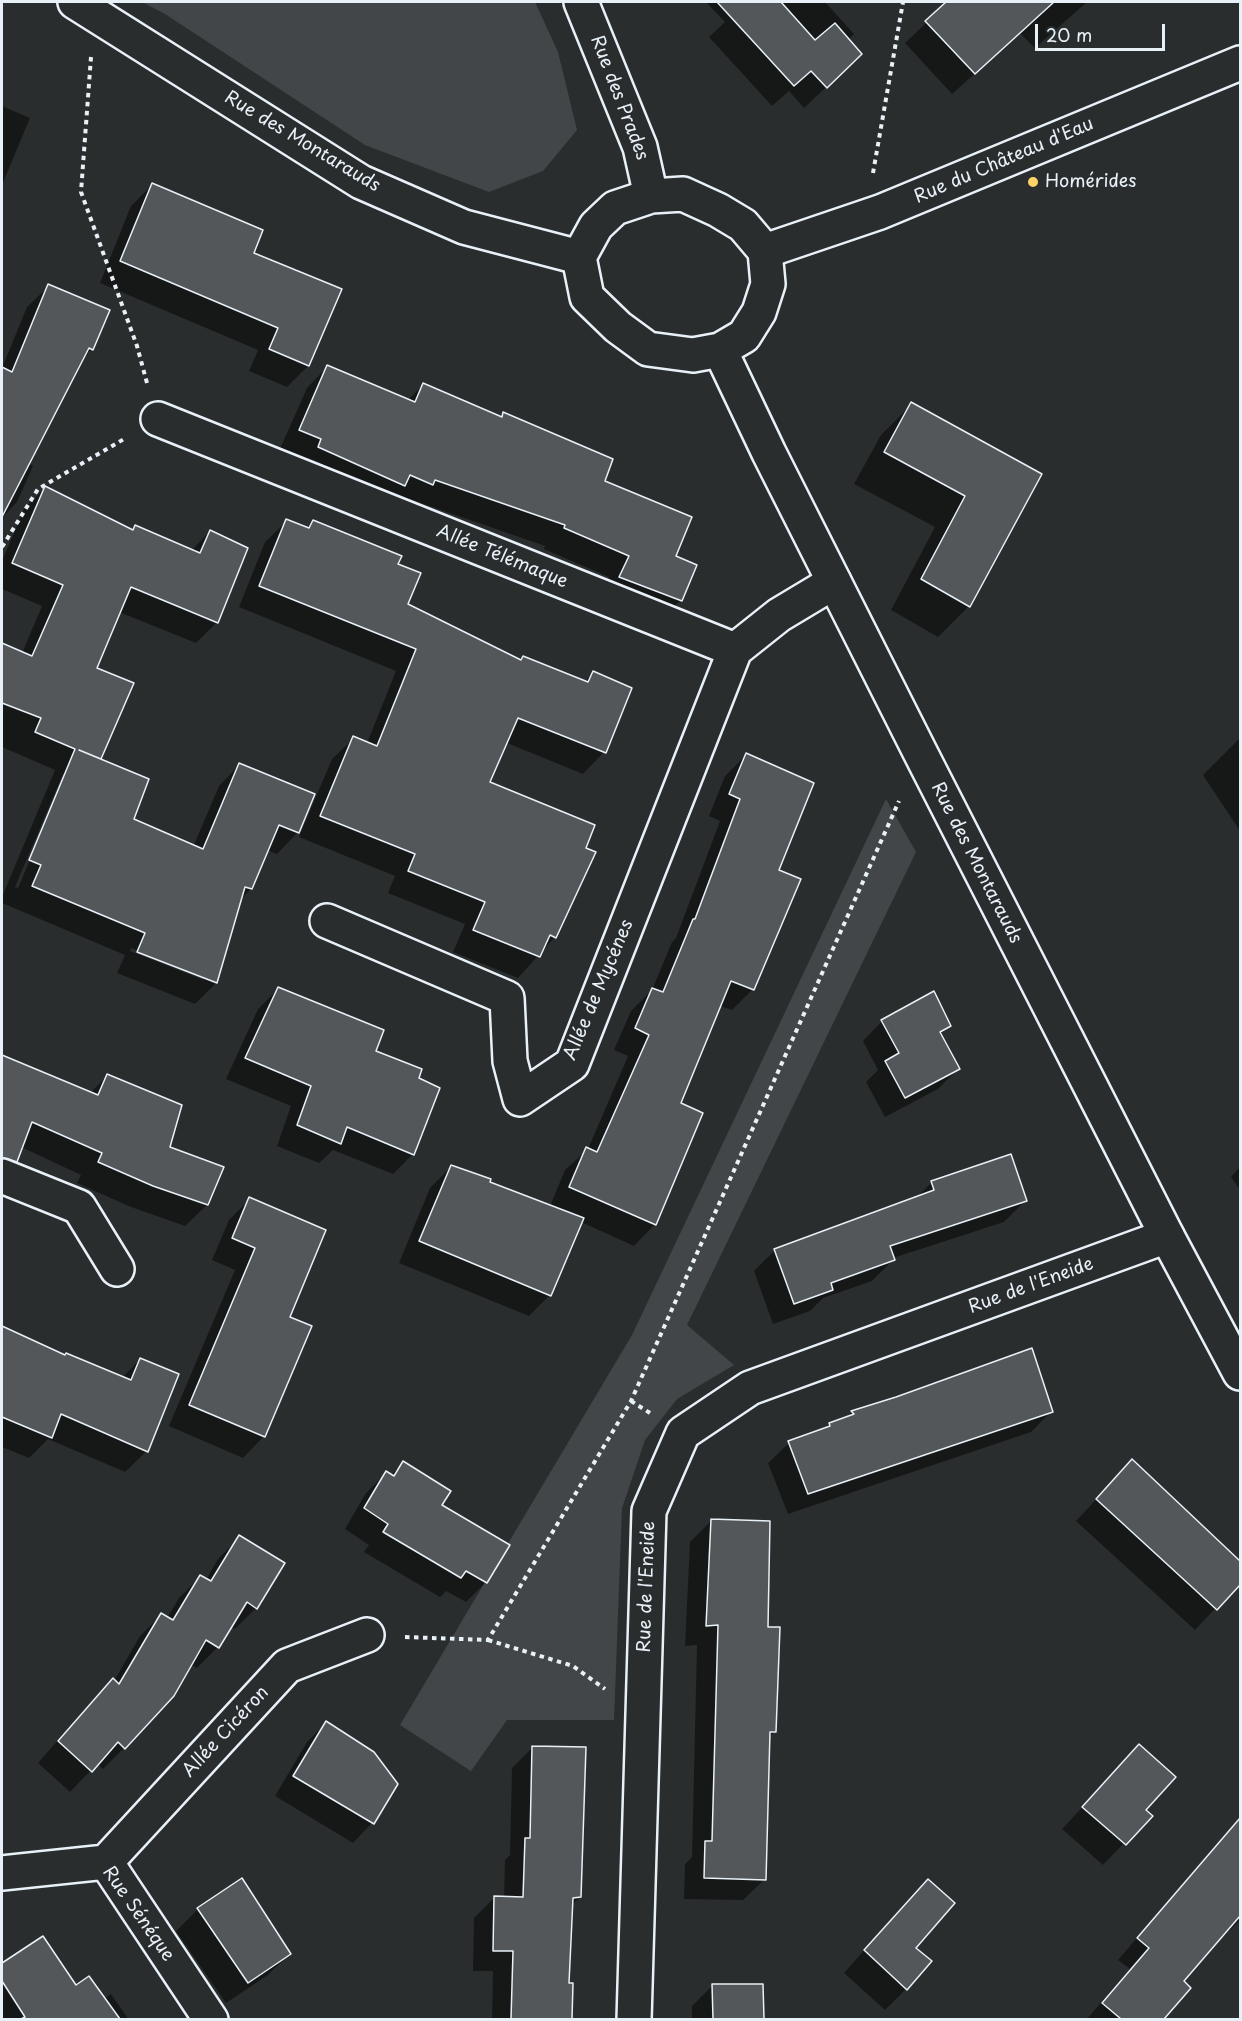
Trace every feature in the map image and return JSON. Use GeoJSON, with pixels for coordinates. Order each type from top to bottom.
{"type":"FeatureCollection","features":[{"type":"Feature","properties":{"kind":"street","name":"Rue des Montarauds"},"geometry":{"type":"LineString","coordinates":[[75,2],[361,182],[464,227],[579,257]]}},
{"type":"Feature","properties":{"kind":"street","name":"Rue des Prades"},"geometry":{"type":"LineString","coordinates":[[581,2],[640,147],[651,196]]}},
{"type":"Feature","properties":{"kind":"street","name":"Rue du Château d'Eau"},"geometry":{"type":"LineString","coordinates":[[765,251],[880,212],[1240,63]]}},
{"type":"Feature","properties":{"kind":"street"},"geometry":{"type":"LineString","coordinates":[[682,194],[718,210],[743,225],[765,251],[768,284],[759,312],[744,336],[720,350],[693,355],[648,349],[618,327],[587,297],[579,257],[596,226],[615,208],[651,196],[682,194]]}},
{"type":"Feature","properties":{"kind":"street","name":"Rue des Montarauds"},"geometry":{"type":"LineString","coordinates":[[720,350],[769,453],[921,754],[1167,1236],[1240,1373]]}},
{"type":"Feature","properties":{"kind":"street","name":"Allée Télémaque"},"geometry":{"type":"LineString","coordinates":[[158,419],[735,650]]}},
{"type":"Feature","properties":{"kind":"street"},"geometry":{"type":"LineString","coordinates":[[735,650],[779,615],[834,582]]}},
{"type":"Feature","properties":{"kind":"street","name":"Allée de Mycénes"},"geometry":{"type":"LineString","coordinates":[[327,921],[507,998],[510,1061],[520,1099],[572,1064],[735,650]]}},
{"type":"Feature","properties":{"kind":"street"},"geometry":{"type":"LineString","coordinates":[[2,1176],[79,1207],[117,1269]]}},
{"type":"Feature","properties":{"kind":"street","name":"Rue de l'Eneide"},"geometry":{"type":"LineString","coordinates":[[634,2019],[650,1511],[683,1433],[750,1388],[1167,1236]]}},
{"type":"Feature","properties":{"kind":"street","name":"Allée Cicéron"},"geometry":{"type":"LineString","coordinates":[[106,1862],[287,1666],[367,1635]]}},
{"type":"Feature","properties":{"kind":"street","name":"Rue Sénéque"},"geometry":{"type":"LineString","coordinates":[[2,1873],[106,1862],[211,2019]]}},
{"type":"Feature","properties":{"kind":"path"},"geometry":{"type":"LineString","coordinates":[[880,212],[873,171],[903,2]]}},
{"type":"Feature","properties":{"kind":"path"},"geometry":{"type":"LineString","coordinates":[[2,547],[38,489],[158,419],[137,346],[81,192],[90,59],[107,21]]}},
{"type":"Feature","properties":{"kind":"path"},"geometry":{"type":"LineString","coordinates":[[488,1640],[631,1401],[921,754]]}},
{"type":"Feature","properties":{"kind":"path"},"geometry":{"type":"LineString","coordinates":[[367,1635],[488,1640],[573,1666],[643,1716]]}},
{"type":"Feature","properties":{"kind":"shaded area"},"geometry":{"type":"Polygon","coordinates":[[[142,2],[535,2],[558,52],[577,130],[543,171],[489,192],[365,145],[165,14],[142,2]]]}},
{"type":"Feature","properties":{"kind":"shaded area"},"geometry":{"type":"Polygon","coordinates":[[[886,799],[916,852],[687,1325],[734,1365],[677,1399],[645,1440],[622,1508],[614,1720],[507,1720],[471,1771],[400,1725],[632,1335],[886,799]]]}},
{"type":"Feature","properties":{"kind":"building"},"geometry":{"type":"Polygon","coordinates":[[[717,2],[781,2],[815,40],[835,23],[862,54],[827,88],[811,71],[794,86],[717,2]]]}},
{"type":"Feature","properties":{"kind":"building"},"geometry":{"type":"Polygon","coordinates":[[[946,2],[1054,2],[975,74],[925,21],[946,2]]]}},
{"type":"Feature","properties":{"kind":"building"},"geometry":{"type":"Polygon","coordinates":[[[152,183],[263,230],[254,253],[342,289],[309,366],[269,349],[278,328],[120,261],[152,183]]]}},
{"type":"Feature","properties":{"kind":"building"},"geometry":{"type":"Polygon","coordinates":[[[48,284],[110,310],[93,350],[89,348],[2,517],[2,367],[12,372],[48,284]]]}},
{"type":"Feature","properties":{"kind":"building"},"geometry":{"type":"Polygon","coordinates":[[[327,365],[415,402],[423,383],[502,417],[503,412],[613,459],[605,481],[692,517],[676,556],[697,565],[682,601],[619,577],[629,556],[564,528],[565,525],[435,480],[433,485],[410,475],[405,486],[318,447],[321,439],[299,430],[327,365]]]}},
{"type":"Feature","properties":{"kind":"building"},"geometry":{"type":"Polygon","coordinates":[[[911,402],[1042,474],[970,607],[921,579],[965,496],[884,452],[911,402]]]}},
{"type":"Feature","properties":{"kind":"building"},"geometry":{"type":"Polygon","coordinates":[[[45,486],[133,530],[135,525],[200,553],[210,530],[248,548],[218,623],[131,587],[97,668],[134,683],[101,759],[79,750],[149,779],[134,819],[203,849],[239,763],[315,794],[299,833],[279,825],[252,889],[245,887],[217,983],[137,952],[145,933],[32,886],[41,865],[29,860],[75,749],[35,732],[41,718],[2,703],[2,643],[32,656],[63,585],[12,563],[45,486]]]}},
{"type":"Feature","properties":{"kind":"building"},"geometry":{"type":"Polygon","coordinates":[[[286,519],[309,528],[313,520],[402,556],[398,564],[421,573],[408,604],[521,660],[523,656],[588,682],[593,671],[632,688],[606,753],[518,718],[490,782],[595,825],[586,848],[596,852],[556,938],[550,935],[540,957],[473,930],[485,902],[408,871],[415,854],[320,816],[353,736],[377,746],[416,649],[259,586],[286,519]]]}},
{"type":"Feature","properties":{"kind":"building"},"geometry":{"type":"Polygon","coordinates":[[[746,753],[814,783],[779,870],[801,879],[754,990],[731,981],[681,1103],[703,1113],[656,1225],[569,1187],[586,1147],[597,1152],[649,1035],[635,1028],[652,988],[663,992],[693,919],[695,919],[740,799],[729,794],[746,753]]]}},
{"type":"Feature","properties":{"kind":"building"},"geometry":{"type":"Polygon","coordinates":[[[278,987],[384,1030],[376,1051],[422,1069],[419,1078],[440,1088],[414,1155],[347,1127],[341,1144],[297,1125],[311,1086],[245,1058],[278,987]]]}},
{"type":"Feature","properties":{"kind":"building"},"geometry":{"type":"Polygon","coordinates":[[[934,991],[951,1026],[940,1032],[960,1069],[905,1098],[885,1061],[899,1053],[881,1020],[934,991]]]}},
{"type":"Feature","properties":{"kind":"building"},"geometry":{"type":"Polygon","coordinates":[[[2,1055],[98,1095],[107,1074],[182,1105],[170,1147],[224,1167],[208,1205],[153,1186],[98,1162],[102,1153],[32,1122],[17,1162],[2,1158],[2,1055]]]}},
{"type":"Feature","properties":{"kind":"building"},"geometry":{"type":"Polygon","coordinates":[[[1011,1154],[1027,1201],[890,1246],[895,1260],[831,1283],[833,1290],[794,1304],[774,1249],[934,1190],[931,1181],[1011,1154]]]}},
{"type":"Feature","properties":{"kind":"building"},"geometry":{"type":"Polygon","coordinates":[[[451,1165],[491,1179],[490,1182],[584,1218],[551,1296],[419,1241],[451,1165]]]}},
{"type":"Feature","properties":{"kind":"building"},"geometry":{"type":"Polygon","coordinates":[[[249,1197],[326,1230],[290,1317],[312,1326],[265,1437],[189,1405],[255,1248],[232,1238],[249,1197]]]}},
{"type":"Feature","properties":{"kind":"building"},"geometry":{"type":"Polygon","coordinates":[[[2,1326],[65,1355],[66,1353],[131,1380],[140,1358],[179,1374],[148,1452],[61,1414],[52,1438],[2,1417],[2,1326]]]}},
{"type":"Feature","properties":{"kind":"building"},"geometry":{"type":"Polygon","coordinates":[[[1032,1348],[1053,1412],[808,1494],[788,1441],[830,1426],[829,1423],[854,1414],[851,1411],[1032,1348]]]}},
{"type":"Feature","properties":{"kind":"building"},"geometry":{"type":"Polygon","coordinates":[[[1132,1459],[1240,1561],[1240,1585],[1217,1610],[1096,1499],[1132,1459]]]}},
{"type":"Feature","properties":{"kind":"building"},"geometry":{"type":"Polygon","coordinates":[[[403,1461],[451,1491],[442,1505],[510,1545],[487,1583],[466,1571],[461,1578],[383,1532],[388,1524],[364,1508],[386,1471],[394,1476],[403,1461]]]}},
{"type":"Feature","properties":{"kind":"building"},"geometry":{"type":"Polygon","coordinates":[[[711,1519],[770,1521],[768,1627],[780,1627],[776,1732],[770,1732],[766,1880],[704,1878],[705,1841],[712,1841],[718,1625],[706,1626],[711,1519]]]}},
{"type":"Feature","properties":{"kind":"building"},"geometry":{"type":"Polygon","coordinates":[[[239,1535],[285,1563],[257,1609],[247,1602],[219,1648],[206,1640],[174,1696],[125,1749],[118,1742],[92,1772],[58,1741],[113,1678],[119,1684],[161,1613],[173,1620],[200,1575],[211,1581],[239,1535]]]}},
{"type":"Feature","properties":{"kind":"building"},"geometry":{"type":"Polygon","coordinates":[[[326,1721],[374,1752],[398,1784],[374,1824],[293,1776],[326,1721]]]}},
{"type":"Feature","properties":{"kind":"building"},"geometry":{"type":"Polygon","coordinates":[[[1139,1744],[1176,1777],[1146,1810],[1153,1816],[1126,1845],[1082,1807],[1139,1744]]]}},
{"type":"Feature","properties":{"kind":"building"},"geometry":{"type":"Polygon","coordinates":[[[532,1746],[586,1747],[581,1897],[573,1898],[569,1983],[573,1983],[572,2019],[511,2019],[513,1951],[493,1951],[494,1896],[523,1897],[525,1838],[530,1838],[532,1746]]]}},
{"type":"Feature","properties":{"kind":"building"},"geometry":{"type":"Polygon","coordinates":[[[1240,1818],[1240,1916],[1184,1981],[1191,1988],[1164,2019],[1121,2019],[1102,2003],[1149,1948],[1137,1938],[1240,1818]]]}},
{"type":"Feature","properties":{"kind":"building"},"geometry":{"type":"Polygon","coordinates":[[[242,1878],[291,1954],[248,1983],[197,1908],[242,1878]]]}},
{"type":"Feature","properties":{"kind":"building"},"geometry":{"type":"Polygon","coordinates":[[[928,1879],[955,1903],[916,1948],[932,1961],[907,1990],[864,1950],[928,1879]]]}},
{"type":"Feature","properties":{"kind":"building"},"geometry":{"type":"Polygon","coordinates":[[[43,1936],[76,1985],[89,1976],[120,2019],[21,2019],[25,2017],[2,1981],[2,1963],[43,1936]]]}},
{"type":"Feature","properties":{"kind":"building"},"geometry":{"type":"Polygon","coordinates":[[[712,1984],[763,1984],[764,2019],[713,2019],[712,1984]]]}},
{"type":"Feature","properties":{"kind":"place","name":"Homérides"},"geometry":{"type":"Point","coordinates":[1033,182]}}]}
